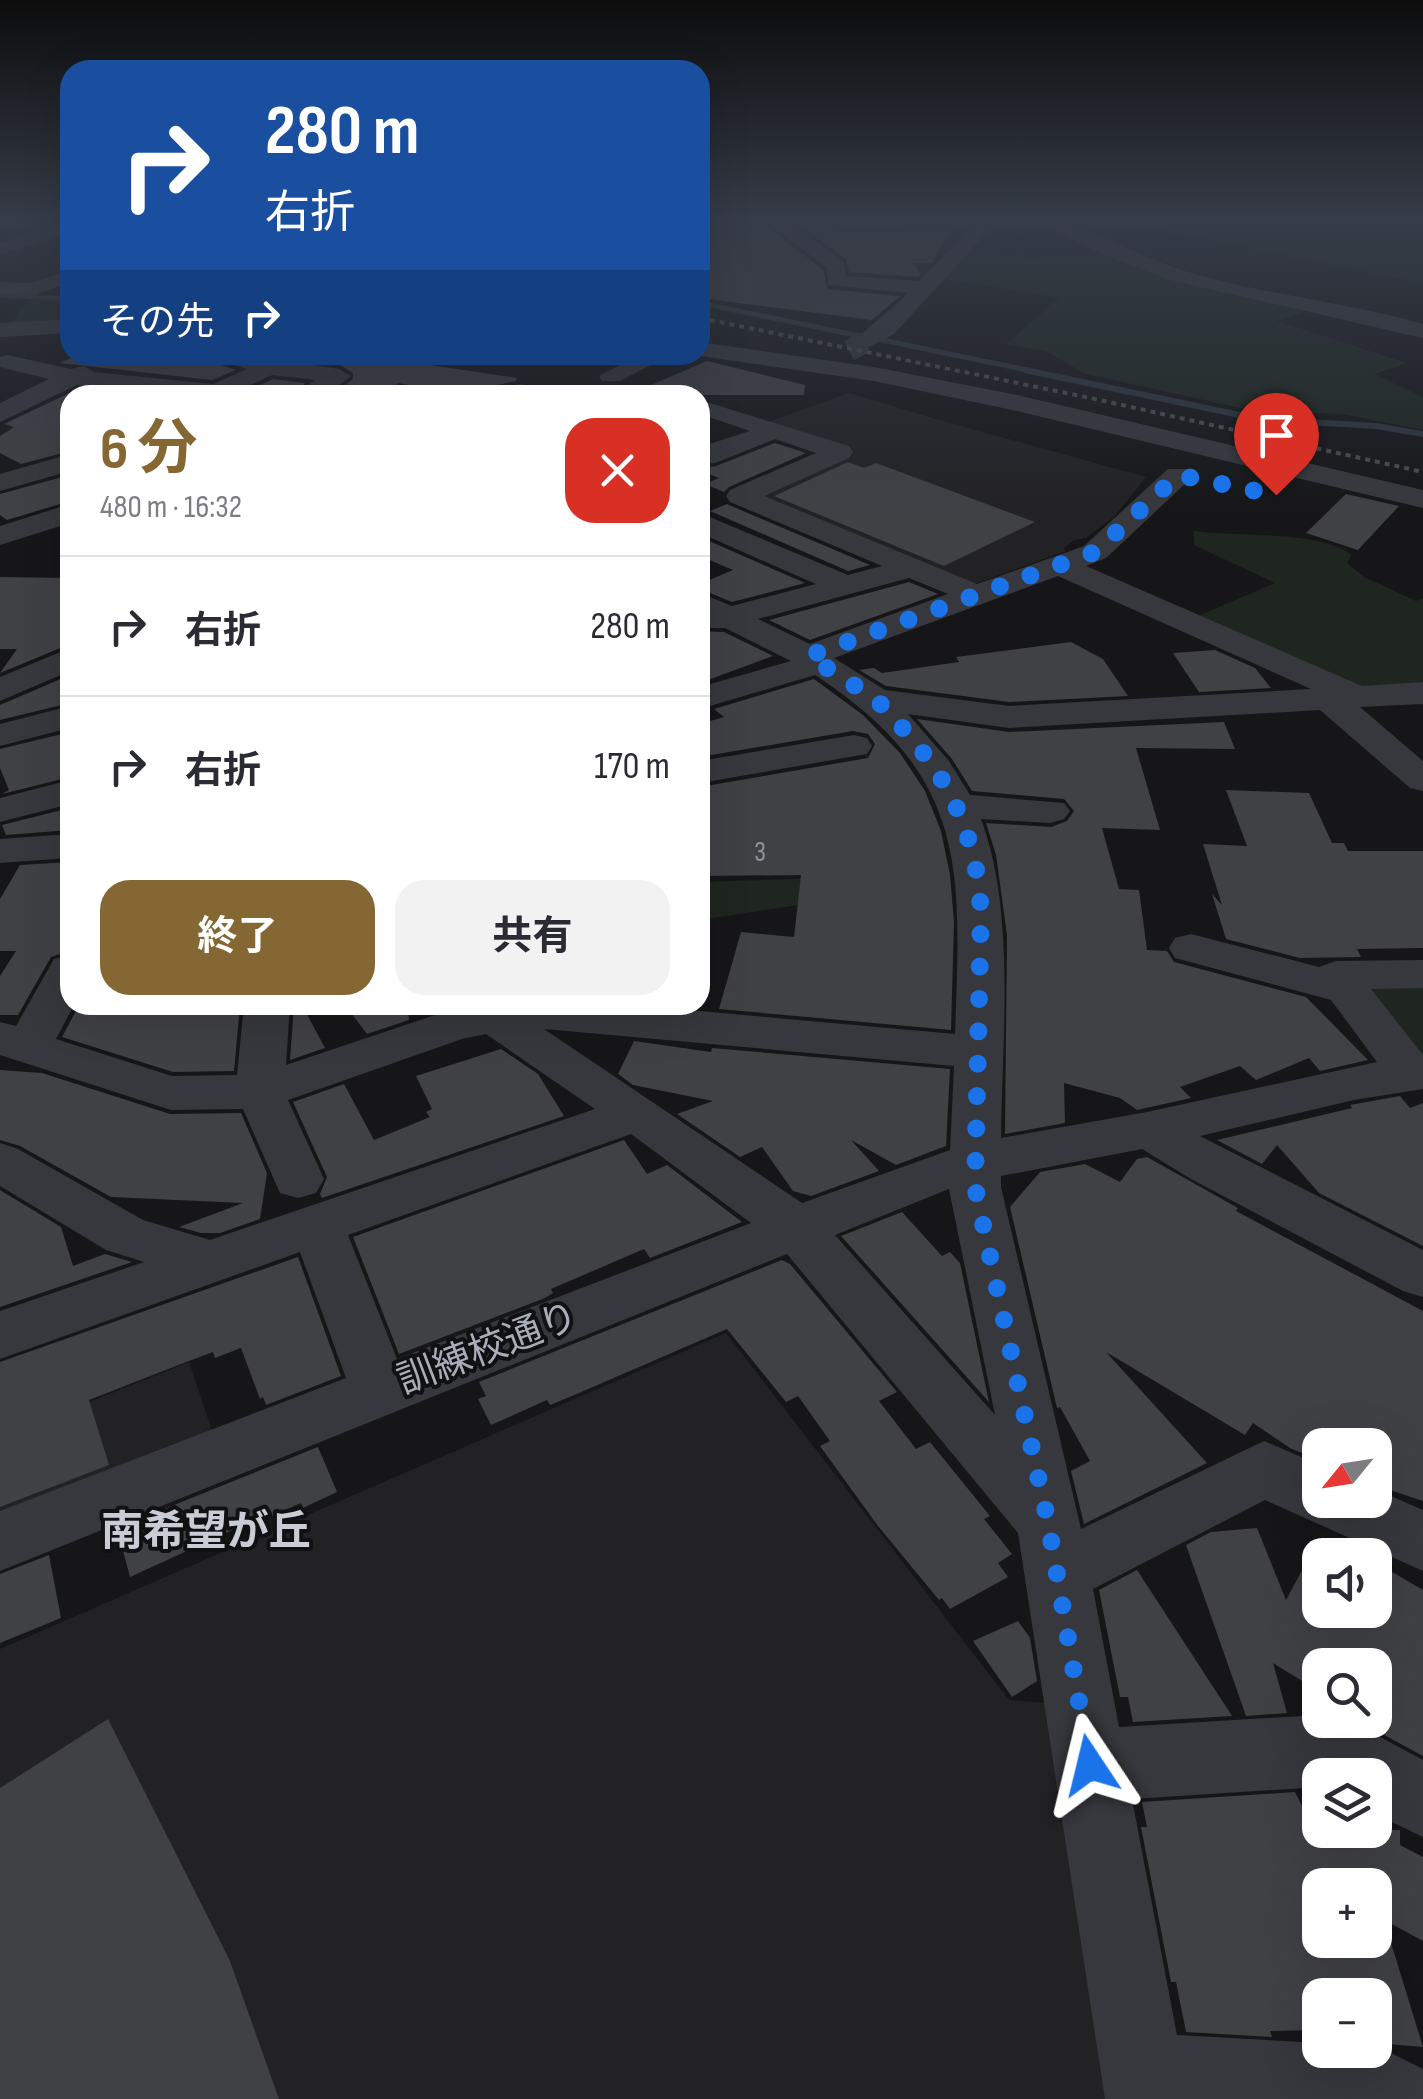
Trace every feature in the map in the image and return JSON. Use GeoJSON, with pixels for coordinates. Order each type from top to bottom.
{"type":"FeatureCollection","features":[{"type":"Feature","properties":{"kind":"street"},"geometry":{"type":"LineString","coordinates":[[710,350],[848,353],[886,329],[898,316]]}},
{"type":"Feature","properties":{"kind":"street"},"geometry":{"type":"LineString","coordinates":[[1365,316],[1423,331]]}},
{"type":"Feature","properties":{"kind":"street"},"geometry":{"type":"LineString","coordinates":[[0,330],[60,327]]}},
{"type":"Feature","properties":{"kind":"street"},"geometry":{"type":"LineString","coordinates":[[4,363],[60,340]]}},
{"type":"Feature","properties":{"kind":"street"},"geometry":{"type":"LineString","coordinates":[[848,353],[874,374],[1423,498]]}},
{"type":"Feature","properties":{"kind":"street"},"geometry":{"type":"LineString","coordinates":[[4,363],[74,378],[145,385]]}},
{"type":"Feature","properties":{"kind":"street"},"geometry":{"type":"LineString","coordinates":[[0,414],[30,395],[105,365]]}},
{"type":"Feature","properties":{"kind":"street"},"geometry":{"type":"LineString","coordinates":[[259,365],[339,376],[325,385]]}},
{"type":"Feature","properties":{"kind":"street"},"geometry":{"type":"LineString","coordinates":[[611,376],[636,365]]}},
{"type":"Feature","properties":{"kind":"street"},"geometry":{"type":"LineString","coordinates":[[231,385],[269,368]]}},
{"type":"Feature","properties":{"kind":"street"},"geometry":{"type":"LineString","coordinates":[[874,374],[860,384],[868,391],[1028,433]]}},
{"type":"Feature","properties":{"kind":"street"},"geometry":{"type":"LineString","coordinates":[[710,410],[840,452],[740,496],[977,595]]}},
{"type":"Feature","properties":{"kind":"street"},"geometry":{"type":"LineString","coordinates":[[710,455],[775,430]]}},
{"type":"Feature","properties":{"kind":"street"},"geometry":{"type":"LineString","coordinates":[[18,448],[60,452]]}},
{"type":"Feature","properties":{"kind":"street"},"geometry":{"type":"LineString","coordinates":[[0,483],[60,465]]}},
{"type":"Feature","properties":{"kind":"street"},"geometry":{"type":"LineString","coordinates":[[710,695],[1095,552],[1193,477],[1141,466]]}},
{"type":"Feature","properties":{"kind":"street"},"geometry":{"type":"LineString","coordinates":[[0,536],[60,516]]}},
{"type":"Feature","properties":{"kind":"street"},"geometry":{"type":"LineString","coordinates":[[710,526],[845,586]]}},
{"type":"Feature","properties":{"kind":"street"},"geometry":{"type":"LineString","coordinates":[[0,548],[52,550]]}},
{"type":"Feature","properties":{"kind":"street"},"geometry":{"type":"LineString","coordinates":[[1058,564],[1343,698],[1423,780]]}},
{"type":"Feature","properties":{"kind":"street"},"geometry":{"type":"LineString","coordinates":[[710,615],[914,567]]}},
{"type":"Feature","properties":{"kind":"street"},"geometry":{"type":"LineString","coordinates":[[710,615],[814,659],[876,699],[1009,717],[1423,693]]}},
{"type":"Feature","properties":{"kind":"street"},"geometry":{"type":"LineString","coordinates":[[0,690],[60,663]]}},
{"type":"Feature","properties":{"kind":"street"},"geometry":{"type":"LineString","coordinates":[[876,699],[878,741]]}},
{"type":"Feature","properties":{"kind":"street"},"geometry":{"type":"LineString","coordinates":[[0,735],[60,719]]}},
{"type":"Feature","properties":{"kind":"street"},"geometry":{"type":"LineString","coordinates":[[710,770],[878,741],[936,769],[956,806],[974,854],[981,908],[975,1187],[1052,1548],[1146,2086],[1379,2089],[1394,2099]]}},
{"type":"Feature","properties":{"kind":"street"},"geometry":{"type":"LineString","coordinates":[[0,810],[60,795]]}},
{"type":"Feature","properties":{"kind":"street"},"geometry":{"type":"LineString","coordinates":[[956,806],[1050,810]]}},
{"type":"Feature","properties":{"kind":"street"},"geometry":{"type":"LineString","coordinates":[[0,851],[60,847]]}},
{"type":"Feature","properties":{"kind":"street"},"geometry":{"type":"LineString","coordinates":[[1191,948],[1346,988]]}},
{"type":"Feature","properties":{"kind":"street"},"geometry":{"type":"LineString","coordinates":[[1417,1072],[1336,975],[1423,974]]}},
{"type":"Feature","properties":{"kind":"street"},"geometry":{"type":"LineString","coordinates":[[60,982],[14,1043],[171,1093],[260,1092],[452,1026],[512,1015]]}},
{"type":"Feature","properties":{"kind":"street"},"geometry":{"type":"LineString","coordinates":[[266,1015],[260,1092],[308,1202],[380,1391]]}},
{"type":"Feature","properties":{"kind":"street"},"geometry":{"type":"LineString","coordinates":[[572,1015],[975,1052]]}},
{"type":"Feature","properties":{"kind":"street"},"geometry":{"type":"LineString","coordinates":[[493,1016],[797,1228],[1052,1548]]}},
{"type":"Feature","properties":{"kind":"street","name":"訓練校通り"},"geometry":{"type":"LineString","coordinates":[[0,1541],[977,1160],[1150,1130],[1417,1072]]}},
{"type":"Feature","properties":{"kind":"street"},"geometry":{"type":"LineString","coordinates":[[0,1334],[205,1260],[308,1202],[637,1113]]}},
{"type":"Feature","properties":{"kind":"street"},"geometry":{"type":"LineString","coordinates":[[1150,1130],[1209,1166],[1423,1275]]}},
{"type":"Feature","properties":{"kind":"street"},"geometry":{"type":"LineString","coordinates":[[0,1162],[125,1234],[205,1260]]}},
{"type":"Feature","properties":{"kind":"street"},"geometry":{"type":"LineString","coordinates":[[1052,1548],[1264,1470],[1302,1486]]}},
{"type":"Feature","properties":{"kind":"street"},"geometry":{"type":"LineString","coordinates":[[1372,1518],[1423,1541]]}},
{"type":"Feature","properties":{"kind":"street"},"geometry":{"type":"LineString","coordinates":[[1090,1765],[1333,1750],[1423,1800]]}},
{"type":"Feature","properties":{"kind":"shaded area"},"geometry":{"type":"Polygon","coordinates":[[[17,316],[60,316],[60,319],[12,323],[17,316]]]}},
{"type":"Feature","properties":{"kind":"shaded area"},"geometry":{"type":"Polygon","coordinates":[[[1038,316],[1292,316],[1277,321],[1407,363],[1375,374],[1423,397],[1423,430],[1343,414],[1254,411],[1086,374],[1048,352],[1006,344],[1038,316]]]}},
{"type":"Feature","properties":{"kind":"shaded area"},"geometry":{"type":"Polygon","coordinates":[[[849,393],[1146,477],[1114,517],[1086,538],[1074,540],[1064,548],[1066,551],[974,584],[760,497],[853,454],[765,423],[849,393]]]}},
{"type":"Feature","properties":{"kind":"shaded area"},"geometry":{"type":"Polygon","coordinates":[[[1194,531],[1299,538],[1338,547],[1352,555],[1347,563],[1364,577],[1416,601],[1423,598],[1423,705],[1403,688],[1357,693],[1191,619],[1275,583],[1194,545],[1194,531]]]}},
{"type":"Feature","properties":{"kind":"shaded area"},"geometry":{"type":"Polygon","coordinates":[[[829,878],[832,900],[710,918],[710,882],[829,878]]]}},
{"type":"Feature","properties":{"kind":"shaded area"},"geometry":{"type":"Polygon","coordinates":[[[1423,981],[1423,1055],[1401,1045],[1366,983],[1423,981]]]}},
{"type":"Feature","properties":{"kind":"shaded area"},"geometry":{"type":"Polygon","coordinates":[[[726,1333],[1009,1700],[1058,1704],[1130,2099],[0,2099],[0,1649],[726,1333]]]}},
{"type":"Feature","properties":{"kind":"shaded area"},"geometry":{"type":"Polygon","coordinates":[[[189,1362],[214,1437],[0,1520],[0,1438],[189,1362]]]}},
{"type":"Feature","properties":{"kind":"building"},"geometry":{"type":"Polygon","coordinates":[[[840,316],[877,316],[872,320],[840,316]]]}},
{"type":"Feature","properties":{"kind":"building"},"geometry":{"type":"Polygon","coordinates":[[[710,362],[805,385],[804,395],[710,395],[710,385],[651,385],[698,365],[710,365],[710,362]]]}},
{"type":"Feature","properties":{"kind":"building"},"geometry":{"type":"Polygon","coordinates":[[[78,365],[221,365],[236,370],[212,380],[78,365]]]}},
{"type":"Feature","properties":{"kind":"building"},"geometry":{"type":"Polygon","coordinates":[[[340,365],[431,365],[517,378],[498,385],[345,385],[353,379],[353,373],[340,365]]]}},
{"type":"Feature","properties":{"kind":"building"},"geometry":{"type":"Polygon","coordinates":[[[273,379],[305,383],[304,385],[260,385],[273,379]]]}},
{"type":"Feature","properties":{"kind":"building"},"geometry":{"type":"Polygon","coordinates":[[[60,398],[60,454],[21,464],[0,453],[0,436],[14,427],[4,424],[60,398]]]}},
{"type":"Feature","properties":{"kind":"building"},"geometry":{"type":"Polygon","coordinates":[[[775,443],[806,453],[724,492],[710,486],[710,482],[719,478],[710,474],[710,467],[775,443]]]}},
{"type":"Feature","properties":{"kind":"building"},"geometry":{"type":"Polygon","coordinates":[[[848,462],[864,468],[876,463],[1035,522],[944,566],[774,496],[848,462]]]}},
{"type":"Feature","properties":{"kind":"building"},"geometry":{"type":"Polygon","coordinates":[[[60,478],[60,504],[7,520],[0,515],[0,494],[60,478]]]}},
{"type":"Feature","properties":{"kind":"building"},"geometry":{"type":"Polygon","coordinates":[[[1346,494],[1399,506],[1358,550],[1306,533],[1346,494]]]}},
{"type":"Feature","properties":{"kind":"building"},"geometry":{"type":"Polygon","coordinates":[[[727,504],[870,565],[848,571],[710,511],[727,504]]]}},
{"type":"Feature","properties":{"kind":"building"},"geometry":{"type":"Polygon","coordinates":[[[710,541],[805,583],[732,602],[710,593],[710,580],[733,570],[710,560],[710,541]]]}},
{"type":"Feature","properties":{"kind":"building"},"geometry":{"type":"Polygon","coordinates":[[[0,577],[60,578],[60,648],[0,673],[17,649],[0,649],[0,577]]]}},
{"type":"Feature","properties":{"kind":"building"},"geometry":{"type":"Polygon","coordinates":[[[909,582],[938,594],[810,640],[769,620],[909,582]]]}},
{"type":"Feature","properties":{"kind":"building"},"geometry":{"type":"Polygon","coordinates":[[[710,631],[724,632],[773,656],[710,679],[710,631]]]}},
{"type":"Feature","properties":{"kind":"building"},"geometry":{"type":"Polygon","coordinates":[[[1071,642],[1103,659],[1128,696],[1009,702],[886,686],[859,670],[874,668],[882,673],[959,662],[956,657],[1071,642]]]}},
{"type":"Feature","properties":{"kind":"building"},"geometry":{"type":"Polygon","coordinates":[[[1215,650],[1255,668],[1271,688],[1199,692],[1173,653],[1215,650]]]}},
{"type":"Feature","properties":{"kind":"building"},"geometry":{"type":"Polygon","coordinates":[[[60,679],[60,705],[0,720],[0,705],[60,679]]]}},
{"type":"Feature","properties":{"kind":"building"},"geometry":{"type":"Polygon","coordinates":[[[814,679],[863,715],[900,753],[925,791],[941,831],[950,875],[954,922],[951,1030],[719,1009],[741,932],[794,937],[801,875],[710,876],[710,785],[868,758],[875,744],[868,734],[853,731],[710,755],[710,721],[724,717],[714,709],[814,679]]]}},
{"type":"Feature","properties":{"kind":"building"},"geometry":{"type":"Polygon","coordinates":[[[917,719],[1009,732],[1224,722],[1235,749],[1136,748],[1160,830],[1102,828],[1119,889],[1139,890],[1147,950],[1167,951],[1174,962],[1306,997],[1368,1060],[1320,1071],[1309,1058],[1256,1080],[1240,1066],[1180,1087],[1191,1098],[1137,1110],[1120,1098],[1064,1083],[1065,1123],[1005,1134],[1007,935],[996,855],[986,823],[1051,827],[1067,821],[1074,811],[1064,799],[972,791],[952,759],[917,719]]]}},
{"type":"Feature","properties":{"kind":"building"},"geometry":{"type":"Polygon","coordinates":[[[60,734],[60,780],[2,794],[9,790],[0,768],[0,749],[60,734]]]}},
{"type":"Feature","properties":{"kind":"building"},"geometry":{"type":"Polygon","coordinates":[[[1226,790],[1309,793],[1332,843],[1344,843],[1348,851],[1423,851],[1423,948],[1357,949],[1361,957],[1300,958],[1226,939],[1212,894],[1222,905],[1203,844],[1247,846],[1226,790]]]}},
{"type":"Feature","properties":{"kind":"building"},"geometry":{"type":"Polygon","coordinates":[[[60,810],[60,831],[6,835],[2,825],[60,810]]]}},
{"type":"Feature","properties":{"kind":"building"},"geometry":{"type":"Polygon","coordinates":[[[60,863],[60,954],[51,957],[18,1015],[0,1015],[0,976],[16,951],[0,951],[0,899],[20,865],[60,863]]]}},
{"type":"Feature","properties":{"kind":"building"},"geometry":{"type":"Polygon","coordinates":[[[74,1015],[239,1015],[234,1071],[173,1072],[62,1037],[74,1015]]]}},
{"type":"Feature","properties":{"kind":"building"},"geometry":{"type":"Polygon","coordinates":[[[293,1015],[307,1015],[325,1048],[290,1060],[293,1015]]]}},
{"type":"Feature","properties":{"kind":"building"},"geometry":{"type":"Polygon","coordinates":[[[353,1015],[409,1015],[409,1020],[367,1034],[353,1015]]]}},
{"type":"Feature","properties":{"kind":"building"},"geometry":{"type":"Polygon","coordinates":[[[634,1041],[711,1052],[712,1048],[950,1069],[946,1146],[896,1165],[851,1140],[879,1171],[811,1196],[793,1191],[762,1147],[740,1157],[677,1114],[713,1101],[633,1085],[618,1074],[634,1041]]]}},
{"type":"Feature","properties":{"kind":"building"},"geometry":{"type":"Polygon","coordinates":[[[501,1049],[538,1074],[564,1116],[322,1198],[327,1177],[293,1102],[344,1084],[374,1140],[430,1117],[426,1112],[432,1109],[416,1076],[501,1049]]]}},
{"type":"Feature","properties":{"kind":"building"},"geometry":{"type":"Polygon","coordinates":[[[0,1070],[42,1073],[170,1114],[241,1113],[267,1173],[260,1219],[220,1233],[179,1227],[243,1203],[111,1197],[20,1146],[0,1140],[0,1070]]]}},
{"type":"Feature","properties":{"kind":"building"},"geometry":{"type":"Polygon","coordinates":[[[1400,1096],[1410,1108],[1423,1103],[1423,1246],[1319,1193],[1277,1145],[1262,1164],[1217,1140],[1352,1108],[1350,1105],[1400,1096]]]}},
{"type":"Feature","properties":{"kind":"building"},"geometry":{"type":"Polygon","coordinates":[[[624,1140],[647,1174],[667,1165],[742,1222],[650,1258],[644,1249],[551,1289],[553,1293],[545,1298],[399,1354],[353,1237],[624,1140]]]}},
{"type":"Feature","properties":{"kind":"building"},"geometry":{"type":"Polygon","coordinates":[[[1147,1157],[1238,1208],[1236,1211],[1423,1311],[1423,1501],[1392,1491],[1392,1428],[1302,1428],[1302,1453],[1253,1423],[1245,1435],[1106,1352],[1207,1463],[1084,1524],[1071,1471],[1090,1461],[1060,1407],[1057,1408],[1010,1207],[1040,1172],[1085,1164],[1120,1182],[1137,1159],[1147,1157]]]}},
{"type":"Feature","properties":{"kind":"building"},"geometry":{"type":"Polygon","coordinates":[[[0,1190],[61,1227],[73,1266],[105,1254],[132,1262],[0,1307],[0,1190]]]}},
{"type":"Feature","properties":{"kind":"building"},"geometry":{"type":"Polygon","coordinates":[[[902,1212],[942,1256],[950,1252],[960,1263],[989,1402],[841,1236],[902,1212]]]}},
{"type":"Feature","properties":{"kind":"building"},"geometry":{"type":"Polygon","coordinates":[[[298,1257],[341,1376],[266,1405],[263,1397],[260,1399],[241,1348],[215,1358],[213,1352],[181,1364],[89,1400],[109,1465],[0,1507],[0,1362],[298,1257]]]}},
{"type":"Feature","properties":{"kind":"building"},"geometry":{"type":"Polygon","coordinates":[[[782,1260],[790,1264],[897,1392],[879,1401],[916,1449],[930,1442],[990,1516],[984,1519],[1012,1554],[998,1563],[1008,1577],[950,1609],[942,1598],[939,1600],[878,1526],[820,1446],[830,1441],[798,1396],[786,1402],[727,1329],[550,1405],[547,1400],[491,1425],[478,1399],[486,1396],[479,1382],[782,1260]]]}},
{"type":"Feature","properties":{"kind":"building"},"geometry":{"type":"Polygon","coordinates":[[[318,1447],[337,1492],[303,1508],[301,1503],[249,1526],[248,1523],[130,1577],[117,1528],[318,1447]]]}},
{"type":"Feature","properties":{"kind":"building"},"geometry":{"type":"Polygon","coordinates":[[[1257,1528],[1286,1600],[1302,1570],[1302,1628],[1392,1628],[1392,1572],[1423,1590],[1423,1756],[1390,1738],[1392,1648],[1302,1648],[1302,1681],[1273,1663],[1287,1713],[1246,1716],[1186,1545],[1211,1532],[1257,1528]]]}},
{"type":"Feature","properties":{"kind":"building"},"geometry":{"type":"Polygon","coordinates":[[[49,1555],[61,1618],[0,1643],[0,1574],[49,1555]]]}},
{"type":"Feature","properties":{"kind":"building"},"geometry":{"type":"Polygon","coordinates":[[[1137,1570],[1232,1716],[1133,1722],[1128,1697],[1120,1697],[1099,1590],[1137,1570]]]}},
{"type":"Feature","properties":{"kind":"building"},"geometry":{"type":"Polygon","coordinates":[[[1018,1621],[1030,1638],[1037,1681],[1012,1697],[973,1641],[1018,1621]]]}},
{"type":"Feature","properties":{"kind":"building"},"geometry":{"type":"Polygon","coordinates":[[[108,1719],[230,1961],[279,2099],[0,2099],[0,1788],[108,1719]]]}},
{"type":"Feature","properties":{"kind":"building"},"geometry":{"type":"Polygon","coordinates":[[[1295,1792],[1302,1806],[1302,1848],[1392,1848],[1392,1830],[1400,1830],[1400,1845],[1423,1857],[1423,1941],[1392,1924],[1392,1868],[1302,1868],[1302,1958],[1392,1958],[1392,1946],[1423,2047],[1392,2044],[1392,1978],[1302,1978],[1302,2030],[1270,2031],[1272,2037],[1186,2032],[1176,1982],[1171,1982],[1141,1827],[1147,1827],[1142,1802],[1295,1792]]]}},
{"type":"Feature","properties":{"kind":"waterway"},"geometry":{"type":"LineString","coordinates":[[763,316],[865,337]]}},
{"type":"Feature","properties":{"kind":"waterway"},"geometry":{"type":"LineString","coordinates":[[882,340],[1037,372]]}},
{"type":"Feature","properties":{"kind":"waterway"},"geometry":{"type":"LineString","coordinates":[[1025,370],[1259,419],[1376,426],[1423,434]]}},
{"type":"Feature","properties":{"kind":"tunnel"},"geometry":{"type":"LineString","coordinates":[[849,351],[865,342]]}},
{"type":"Feature","properties":{"kind":"railway"},"geometry":{"type":"LineString","coordinates":[[710,320],[1086,397],[1423,472]]}},
{"type":"Feature","properties":{"kind":"district","name":"南希望が丘"},"geometry":{"type":"Point","coordinates":[206,1532]}},
{"type":"Feature","properties":{"kind":"route"},"geometry":{"type":"LineString","coordinates":[[1090,1765],[1048,1522],[975,1187],[981,908],[974,854],[956,806],[936,769],[910,736],[876,699],[808,656],[1095,552],[1178,475],[1276,495]]}}]}
